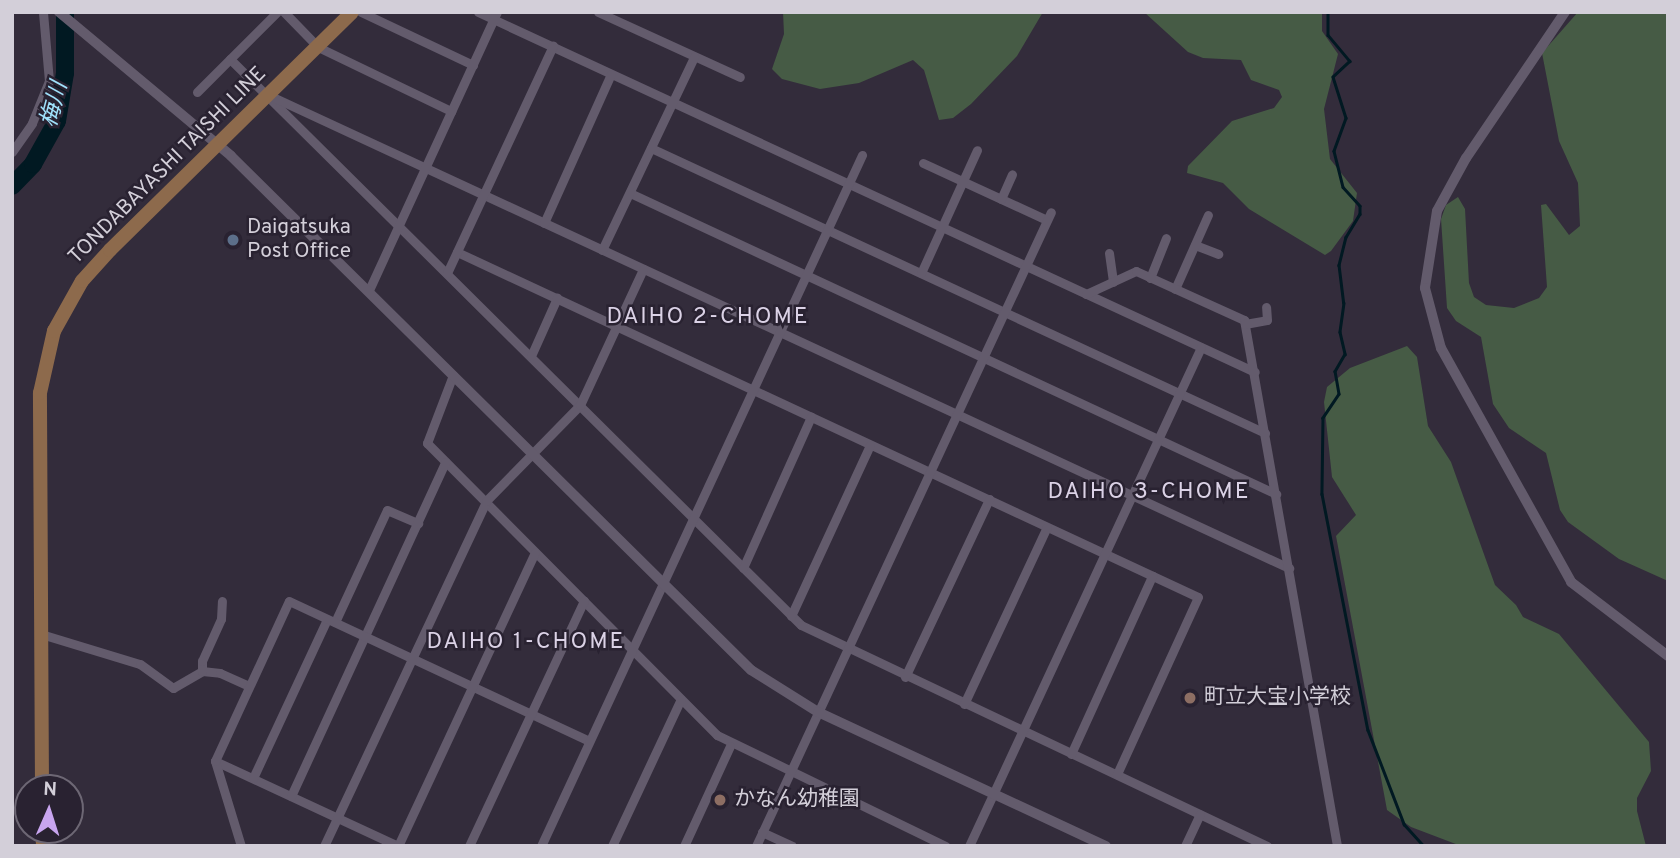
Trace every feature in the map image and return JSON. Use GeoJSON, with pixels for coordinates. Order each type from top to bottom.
{"type":"FeatureCollection","features":[{"type":"Feature","properties":{"kind":"main road","name":"TONDABAYASHI TAISHI LINE"},"geometry":{"type":"LineString","coordinates":[[42,774],[40,393],[51,339],[82,281],[217,143],[352,12]]}},
{"type":"Feature","properties":{"kind":"street"},"geometry":{"type":"LineString","coordinates":[[12,152],[32,123],[48,81],[43,12]]}},
{"type":"Feature","properties":{"kind":"street"},"geometry":{"type":"LineString","coordinates":[[58,12],[217,143],[369,290],[751,670],[818,712],[1106,846]]}},
{"type":"Feature","properties":{"kind":"street"},"geometry":{"type":"LineString","coordinates":[[197,92],[277,12]]}},
{"type":"Feature","properties":{"kind":"street"},"geometry":{"type":"LineString","coordinates":[[284,12],[318,47],[451,111]]}},
{"type":"Feature","properties":{"kind":"street"},"geometry":{"type":"LineString","coordinates":[[361,12],[473,65]]}},
{"type":"Feature","properties":{"kind":"street"},"geometry":{"type":"LineString","coordinates":[[478,12],[496,16],[611,74],[1255,372]]}},
{"type":"Feature","properties":{"kind":"street"},"geometry":{"type":"LineString","coordinates":[[598,12],[740,78]]}},
{"type":"Feature","properties":{"kind":"street"},"geometry":{"type":"LineString","coordinates":[[1565,12],[1466,158],[1437,211],[1427,261],[1428,310],[1447,359],[1571,582],[1668,656]]}},
{"type":"Feature","properties":{"kind":"street"},"geometry":{"type":"LineString","coordinates":[[369,290],[496,16]]}},
{"type":"Feature","properties":{"kind":"street"},"geometry":{"type":"LineString","coordinates":[[447,273],[553,46]]}},
{"type":"Feature","properties":{"kind":"street"},"geometry":{"type":"LineString","coordinates":[[603,250],[694,57]]}},
{"type":"Feature","properties":{"kind":"street"},"geometry":{"type":"LineString","coordinates":[[230,59],[791,616],[846,650],[1268,846]]}},
{"type":"Feature","properties":{"kind":"street"},"geometry":{"type":"LineString","coordinates":[[544,223],[611,74]]}},
{"type":"Feature","properties":{"kind":"street"},"geometry":{"type":"LineString","coordinates":[[269,95],[1289,568]]}},
{"type":"Feature","properties":{"kind":"street"},"geometry":{"type":"LineString","coordinates":[[651,148],[1265,433]]}},
{"type":"Feature","properties":{"kind":"street"},"geometry":{"type":"LineString","coordinates":[[921,273],[977,150]]}},
{"type":"Feature","properties":{"kind":"street"},"geometry":{"type":"LineString","coordinates":[[544,845],[589,741],[862,155]]}},
{"type":"Feature","properties":{"kind":"street"},"geometry":{"type":"LineString","coordinates":[[756,846],[1049,216],[1001,199],[923,163]]}},
{"type":"Feature","properties":{"kind":"street"},"geometry":{"type":"LineString","coordinates":[[1001,199],[1012,174]]}},
{"type":"Feature","properties":{"kind":"street"},"geometry":{"type":"LineString","coordinates":[[630,193],[1276,494]]}},
{"type":"Feature","properties":{"kind":"street"},"geometry":{"type":"LineString","coordinates":[[1175,289],[1208,215]]}},
{"type":"Feature","properties":{"kind":"street"},"geometry":{"type":"LineString","coordinates":[[1150,278],[1166,238]]}},
{"type":"Feature","properties":{"kind":"street"},"geometry":{"type":"LineString","coordinates":[[1195,245],[1218,254]]}},
{"type":"Feature","properties":{"kind":"street"},"geometry":{"type":"LineString","coordinates":[[457,252],[1198,597],[1117,774]]}},
{"type":"Feature","properties":{"kind":"street"},"geometry":{"type":"LineString","coordinates":[[1109,253],[1113,282]]}},
{"type":"Feature","properties":{"kind":"street"},"geometry":{"type":"LineString","coordinates":[[324,846],[486,501],[580,405],[643,269]]}},
{"type":"Feature","properties":{"kind":"street"},"geometry":{"type":"LineString","coordinates":[[1086,294],[1136,271],[1245,324],[1268,320],[1266,307]]}},
{"type":"Feature","properties":{"kind":"street"},"geometry":{"type":"LineString","coordinates":[[531,356],[556,298]]}},
{"type":"Feature","properties":{"kind":"street"},"geometry":{"type":"LineString","coordinates":[[1245,324],[1338,846]]}},
{"type":"Feature","properties":{"kind":"street"},"geometry":{"type":"LineString","coordinates":[[969,846],[1201,348]]}},
{"type":"Feature","properties":{"kind":"street"},"geometry":{"type":"LineString","coordinates":[[453,375],[427,443],[730,746],[946,846]]}},
{"type":"Feature","properties":{"kind":"street"},"geometry":{"type":"LineString","coordinates":[[743,568],[811,417]]}},
{"type":"Feature","properties":{"kind":"street"},"geometry":{"type":"LineString","coordinates":[[791,616],[870,445]]}},
{"type":"Feature","properties":{"kind":"street"},"geometry":{"type":"LineString","coordinates":[[291,796],[445,462]]}},
{"type":"Feature","properties":{"kind":"street"},"geometry":{"type":"LineString","coordinates":[[905,677],[989,499]]}},
{"type":"Feature","properties":{"kind":"street"},"geometry":{"type":"LineString","coordinates":[[253,778],[387,510],[418,523]]}},
{"type":"Feature","properties":{"kind":"street"},"geometry":{"type":"LineString","coordinates":[[964,704],[1047,527]]}},
{"type":"Feature","properties":{"kind":"street"},"geometry":{"type":"LineString","coordinates":[[215,761],[398,846],[535,552]]}},
{"type":"Feature","properties":{"kind":"street"},"geometry":{"type":"LineString","coordinates":[[1071,754],[1152,576]]}},
{"type":"Feature","properties":{"kind":"street"},"geometry":{"type":"LineString","coordinates":[[202,671],[202,661],[221,619],[222,601]]}},
{"type":"Feature","properties":{"kind":"street"},"geometry":{"type":"LineString","coordinates":[[241,846],[215,761],[289,601],[589,741]]}},
{"type":"Feature","properties":{"kind":"street"},"geometry":{"type":"LineString","coordinates":[[469,846],[584,601]]}},
{"type":"Feature","properties":{"kind":"street"},"geometry":{"type":"LineString","coordinates":[[41,634],[140,664],[173,688],[202,671],[220,673],[249,686]]}},
{"type":"Feature","properties":{"kind":"street"},"geometry":{"type":"LineString","coordinates":[[612,846],[681,699]]}},
{"type":"Feature","properties":{"kind":"street"},"geometry":{"type":"LineString","coordinates":[[684,846],[730,746]]}},
{"type":"Feature","properties":{"kind":"street"},"geometry":{"type":"LineString","coordinates":[[1185,846],[1200,814]]}},
{"type":"Feature","properties":{"kind":"street"},"geometry":{"type":"LineString","coordinates":[[762,832],[792,846]]}},
{"type":"Feature","properties":{"kind":"green space"},"geometry":{"type":"Polygon","coordinates":[[[783,12],[1043,12],[1017,56],[971,104],[953,118],[939,120],[924,70],[913,60],[859,83],[820,89],[782,79],[772,69],[784,34],[783,12]]]}},
{"type":"Feature","properties":{"kind":"green space"},"geometry":{"type":"Polygon","coordinates":[[[1144,12],[1322,12],[1322,31],[1338,54],[1324,109],[1330,159],[1357,193],[1353,221],[1331,251],[1325,255],[1249,209],[1223,183],[1187,173],[1188,166],[1232,121],[1274,108],[1282,97],[1279,90],[1251,80],[1241,60],[1203,58],[1188,52],[1144,12]]]}},
{"type":"Feature","properties":{"kind":"green space"},"geometry":{"type":"Polygon","coordinates":[[[1578,12],[1668,12],[1668,581],[1619,559],[1568,522],[1560,510],[1546,453],[1509,428],[1493,404],[1481,337],[1456,321],[1447,308],[1441,219],[1446,205],[1458,197],[1465,209],[1469,283],[1474,297],[1486,305],[1514,308],[1539,298],[1547,287],[1541,205],[1546,204],[1569,235],[1580,226],[1578,183],[1559,141],[1542,53],[1578,12]]]}},
{"type":"Feature","properties":{"kind":"green space"},"geometry":{"type":"Polygon","coordinates":[[[1407,346],[1417,357],[1428,426],[1451,462],[1495,585],[1516,605],[1523,617],[1559,634],[1649,742],[1651,771],[1637,798],[1637,811],[1646,846],[1461,846],[1411,827],[1387,810],[1336,536],[1356,515],[1332,477],[1324,402],[1327,387],[1350,368],[1407,346]]]}},
{"type":"Feature","properties":{"kind":"waterway","name":"梅川"},"geometry":{"type":"LineString","coordinates":[[12,186],[33,164],[57,121],[65,73],[65,12]]}},
{"type":"Feature","properties":{"kind":"waterway"},"geometry":{"type":"LineString","coordinates":[[1328,12],[1328,35],[1350,61],[1333,77],[1346,118],[1334,151],[1343,187],[1360,206],[1360,214],[1346,237],[1339,265],[1344,303],[1340,332],[1345,354],[1335,371],[1339,394],[1323,418],[1322,494],[1368,730],[1404,824],[1424,846]]}},
{"type":"Feature","properties":{"kind":"place","name":"Daigatsuka Post Office"},"geometry":{"type":"Point","coordinates":[233,240]}},
{"type":"Feature","properties":{"kind":"place","name":"町立大宝小学校"},"geometry":{"type":"Point","coordinates":[1190,698]}},
{"type":"Feature","properties":{"kind":"place","name":"かなん幼稚園"},"geometry":{"type":"Point","coordinates":[720,800]}},
{"type":"Feature","properties":{"kind":"district","name":"DAIHO 2-CHOME"},"geometry":{"type":"Point","coordinates":[708,318]}},
{"type":"Feature","properties":{"kind":"district","name":"DAIHO 3-CHOME"},"geometry":{"type":"Point","coordinates":[1149,493]}},
{"type":"Feature","properties":{"kind":"district","name":"DAIHO 1-CHOME"},"geometry":{"type":"Point","coordinates":[526,643]}}]}
